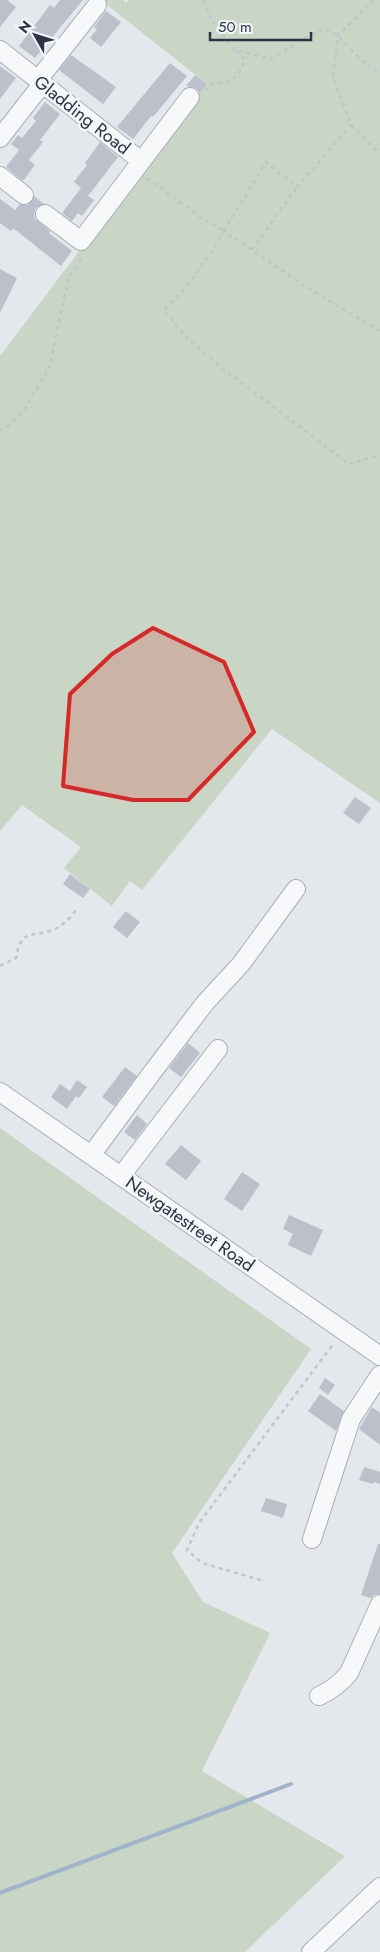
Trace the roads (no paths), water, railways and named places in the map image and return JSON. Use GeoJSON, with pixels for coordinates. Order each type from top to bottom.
{"type":"FeatureCollection","features":[{"type":"Feature","properties":{"kind":"street"},"geometry":{"type":"LineString","coordinates":[[0,138],[97,5]]}},
{"type":"Feature","properties":{"kind":"street","name":"Gladding Road"},"geometry":{"type":"LineString","coordinates":[[0,50],[141,161]]}},
{"type":"Feature","properties":{"kind":"street"},"geometry":{"type":"LineString","coordinates":[[45,214],[81,241],[190,97]]}},
{"type":"Feature","properties":{"kind":"street"},"geometry":{"type":"LineString","coordinates":[[0,176],[24,195]]}},
{"type":"Feature","properties":{"kind":"street"},"geometry":{"type":"LineString","coordinates":[[92,1154],[205,1003],[241,964],[296,889]]}},
{"type":"Feature","properties":{"kind":"street"},"geometry":{"type":"LineString","coordinates":[[121,1176],[218,1049]]}},
{"type":"Feature","properties":{"kind":"street","name":"Newgatestreet Road"},"geometry":{"type":"LineString","coordinates":[[0,1092],[92,1154],[380,1356]]}},
{"type":"Feature","properties":{"kind":"street"},"geometry":{"type":"LineString","coordinates":[[312,1539],[351,1419],[380,1375]]}},
{"type":"Feature","properties":{"kind":"street"},"geometry":{"type":"LineString","coordinates":[[319,1696],[342,1683],[349,1673],[380,1604]]}},
{"type":"Feature","properties":{"kind":"street"},"geometry":{"type":"LineString","coordinates":[[311,1952],[380,1887]]}},
{"type":"Feature","properties":{"kind":"waterway"},"geometry":{"type":"LineString","coordinates":[[0,1893],[291,1784]]}}]}
